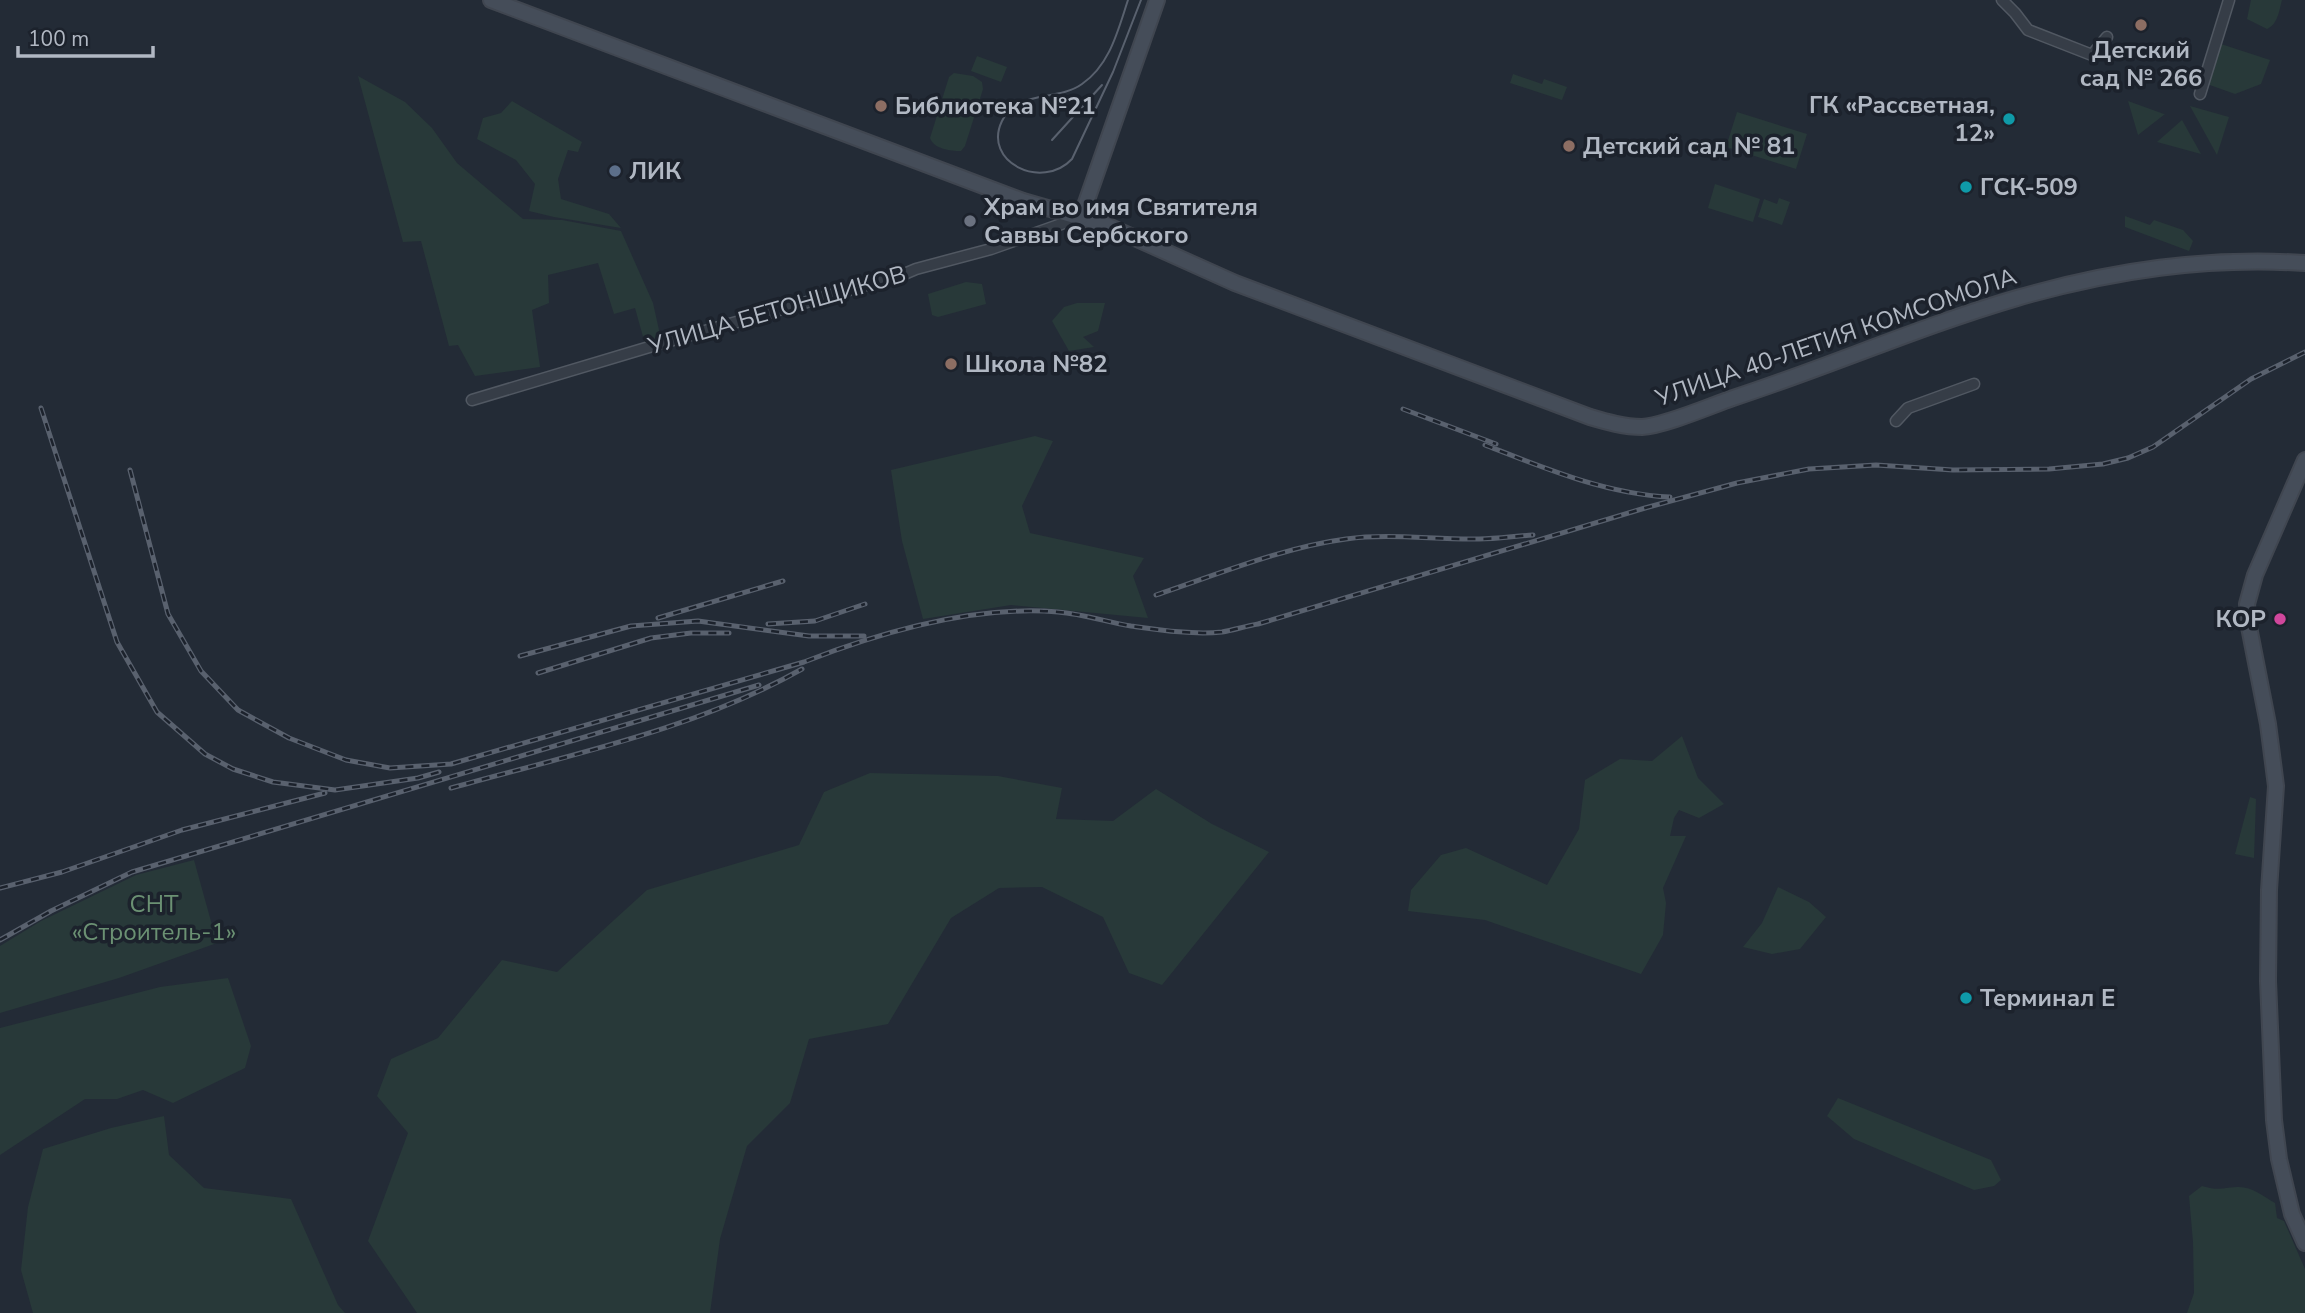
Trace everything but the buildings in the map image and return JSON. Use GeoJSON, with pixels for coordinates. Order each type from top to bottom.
{"type":"FeatureCollection","features":[{"type":"Feature","properties":{"kind":"main road","name":"УЛИЦА 40-ЛЕТИЯ КОМСОМОЛА"},"geometry":{"type":"LineString","coordinates":[[491,0],[1023,201],[1106,225],[1235,283],[1618,426],[1644,427],[1778,383],[2016,298],[2101,276],[2170,265],[2243,261],[2305,263]]}},
{"type":"Feature","properties":{"kind":"main road"},"geometry":{"type":"LineString","coordinates":[[1081,218],[1157,0]]}},
{"type":"Feature","properties":{"kind":"main road"},"geometry":{"type":"LineString","coordinates":[[2305,460],[2255,575],[2247,604],[2276,786],[2267,981],[2274,1120],[2279,1159],[2290,1205],[2305,1243]]}},
{"type":"Feature","properties":{"kind":"street"},"geometry":{"type":"LineString","coordinates":[[2002,0],[2028,30],[2092,55],[2106,37]]}},
{"type":"Feature","properties":{"kind":"street"},"geometry":{"type":"LineString","coordinates":[[2200,94],[2229,0]]}},
{"type":"Feature","properties":{"kind":"street","name":"УЛИЦА БЕТОНЩИКОВ"},"geometry":{"type":"LineString","coordinates":[[472,400],[991,249],[1081,218]]}},
{"type":"Feature","properties":{"kind":"street"},"geometry":{"type":"LineString","coordinates":[[1896,421],[1908,408],[1974,384]]}},
{"type":"Feature","properties":{"kind":"green space"},"geometry":{"type":"Polygon","coordinates":[[[2251,0],[2282,0],[2278,17],[2271,27],[2267,29],[2247,19],[2251,0]]]}},
{"type":"Feature","properties":{"kind":"green space"},"geometry":{"type":"Polygon","coordinates":[[[2221,44],[2270,60],[2261,84],[2235,94],[2207,84],[2221,44]]]}},
{"type":"Feature","properties":{"kind":"green space"},"geometry":{"type":"Polygon","coordinates":[[[977,56],[1007,67],[1001,82],[971,71],[977,56]]]}},
{"type":"Feature","properties":{"kind":"green space"},"geometry":{"type":"Polygon","coordinates":[[[954,73],[973,76],[982,82],[983,89],[961,151],[939,147],[930,138],[949,77],[954,73]]]}},
{"type":"Feature","properties":{"kind":"green space"},"geometry":{"type":"Polygon","coordinates":[[[1513,74],[1542,84],[1544,79],[1567,87],[1562,100],[1510,83],[1513,74]]]}},
{"type":"Feature","properties":{"kind":"green space"},"geometry":{"type":"Polygon","coordinates":[[[358,76],[405,102],[432,128],[457,163],[523,219],[562,220],[621,231],[653,303],[661,339],[645,344],[635,308],[614,314],[598,263],[548,275],[549,303],[532,310],[540,367],[475,376],[458,345],[449,346],[421,241],[403,242],[358,76]]]}},
{"type":"Feature","properties":{"kind":"green space"},"geometry":{"type":"Polygon","coordinates":[[[512,101],[582,142],[578,152],[568,150],[558,179],[561,199],[609,214],[621,228],[529,211],[535,184],[516,160],[477,139],[483,118],[501,113],[512,101]]]}},
{"type":"Feature","properties":{"kind":"green space"},"geometry":{"type":"Polygon","coordinates":[[[2128,101],[2164,114],[2165,114],[2138,135],[2128,101]]]}},
{"type":"Feature","properties":{"kind":"green space"},"geometry":{"type":"Polygon","coordinates":[[[2190,106],[2229,117],[2217,155],[2190,106]]]}},
{"type":"Feature","properties":{"kind":"green space"},"geometry":{"type":"Polygon","coordinates":[[[1737,112],[1807,134],[1796,169],[1726,147],[1737,112]]]}},
{"type":"Feature","properties":{"kind":"green space"},"geometry":{"type":"Polygon","coordinates":[[[2182,120],[2201,154],[2157,142],[2182,120]]]}},
{"type":"Feature","properties":{"kind":"green space"},"geometry":{"type":"Polygon","coordinates":[[[1715,184],[1760,199],[1753,222],[1708,208],[1715,184]]]}},
{"type":"Feature","properties":{"kind":"green space"},"geometry":{"type":"Polygon","coordinates":[[[1779,198],[1790,202],[1782,225],[1758,217],[1764,199],[1777,204],[1779,198]]]}},
{"type":"Feature","properties":{"kind":"green space"},"geometry":{"type":"Polygon","coordinates":[[[2125,216],[2150,225],[2154,220],[2183,230],[2193,241],[2189,251],[2125,227],[2125,216]]]}},
{"type":"Feature","properties":{"kind":"green space"},"geometry":{"type":"Polygon","coordinates":[[[966,282],[982,284],[986,304],[938,317],[932,315],[928,294],[966,282]]]}},
{"type":"Feature","properties":{"kind":"green space"},"geometry":{"type":"Polygon","coordinates":[[[1077,303],[1105,303],[1098,331],[1083,337],[1094,347],[1069,351],[1052,321],[1064,307],[1077,303]]]}},
{"type":"Feature","properties":{"kind":"green space"},"geometry":{"type":"Polygon","coordinates":[[[1035,436],[1053,441],[1022,506],[1030,533],[1144,558],[1133,576],[1148,618],[1011,605],[923,619],[902,541],[891,470],[1035,436]]]}},
{"type":"Feature","properties":{"kind":"green space"},"geometry":{"type":"Polygon","coordinates":[[[1682,736],[1698,778],[1724,804],[1699,818],[1679,810],[1674,818],[1670,836],[1686,836],[1663,888],[1666,903],[1663,935],[1641,974],[1485,920],[1408,911],[1411,890],[1441,855],[1466,848],[1547,885],[1579,829],[1585,780],[1620,759],[1652,761],[1682,736]]]}},
{"type":"Feature","properties":{"kind":"green space"},"geometry":{"type":"Polygon","coordinates":[[[870,773],[998,776],[1062,788],[1056,819],[1113,821],[1156,789],[1212,824],[1269,852],[1162,985],[1129,973],[1103,917],[1042,887],[999,888],[951,918],[888,1024],[809,1039],[790,1103],[747,1146],[720,1239],[710,1313],[417,1313],[368,1241],[408,1133],[377,1096],[391,1059],[438,1038],[502,960],[557,972],[647,890],[799,845],[824,792],[870,773]]]}},
{"type":"Feature","properties":{"kind":"green space"},"geometry":{"type":"Polygon","coordinates":[[[2250,797],[2256,799],[2254,858],[2235,854],[2250,797]]]}},
{"type":"Feature","properties":{"kind":"green space","name":"СНТ «Строитель-1»"},"geometry":{"type":"Polygon","coordinates":[[[194,860],[217,943],[119,978],[0,1013],[0,946],[41,921],[136,875],[194,860]]]}},
{"type":"Feature","properties":{"kind":"green space"},"geometry":{"type":"Polygon","coordinates":[[[1778,887],[1809,902],[1826,917],[1800,949],[1772,954],[1743,947],[1762,923],[1778,887]]]}},
{"type":"Feature","properties":{"kind":"green space"},"geometry":{"type":"Polygon","coordinates":[[[228,978],[251,1046],[245,1068],[173,1103],[143,1090],[117,1099],[85,1099],[0,1155],[0,1028],[160,987],[228,978]]]}},
{"type":"Feature","properties":{"kind":"green space"},"geometry":{"type":"Polygon","coordinates":[[[1838,1098],[1991,1160],[2001,1180],[1994,1186],[1974,1190],[1854,1139],[1827,1116],[1838,1098]]]}},
{"type":"Feature","properties":{"kind":"green space"},"geometry":{"type":"Polygon","coordinates":[[[164,1116],[169,1155],[204,1188],[291,1199],[338,1305],[345,1313],[33,1313],[21,1270],[28,1207],[43,1149],[111,1128],[164,1116]]]}},
{"type":"Feature","properties":{"kind":"green space"},"geometry":{"type":"Polygon","coordinates":[[[2202,1186],[2216,1189],[2247,1188],[2275,1203],[2277,1218],[2284,1221],[2305,1269],[2305,1313],[2187,1313],[2194,1293],[2189,1196],[2202,1186]]]}},
{"type":"Feature","properties":{"kind":"tram line"},"geometry":{"type":"LineString","coordinates":[[1128,0],[1112,46],[1092,76],[1072,89],[1017,104],[1002,121],[998,136],[1000,149],[1007,159],[1018,167],[1031,172],[1046,172],[1060,168],[1072,159],[1113,72],[1141,0]]}},
{"type":"Feature","properties":{"kind":"tram line"},"geometry":{"type":"LineString","coordinates":[[1052,140],[1102,85]]}},
{"type":"Feature","properties":{"kind":"railway"},"geometry":{"type":"LineString","coordinates":[[130,470],[168,614],[201,671],[238,710],[289,738],[346,760],[390,768],[451,764],[804,662],[896,631],[961,617],[1026,611],[1058,612],[1153,629],[1222,632],[1258,624],[1645,508],[1737,483],[1809,469],[1876,465],[1953,470],[2049,469],[2103,464],[2128,458],[2153,447],[2251,379],[2305,352]]}},
{"type":"Feature","properties":{"kind":"railway"},"geometry":{"type":"LineString","coordinates":[[41,408],[117,642],[157,712],[205,754],[233,769],[273,782],[335,790],[418,778],[439,772]]}},
{"type":"Feature","properties":{"kind":"railway"},"geometry":{"type":"LineString","coordinates":[[1403,409],[1496,444]]}},
{"type":"Feature","properties":{"kind":"railway"},"geometry":{"type":"LineString","coordinates":[[1485,445],[1599,485],[1670,497]]}},
{"type":"Feature","properties":{"kind":"railway"},"geometry":{"type":"LineString","coordinates":[[1156,595],[1274,555],[1346,539],[1486,539],[1533,535]]}},
{"type":"Feature","properties":{"kind":"railway"},"geometry":{"type":"LineString","coordinates":[[658,618],[783,581]]}},
{"type":"Feature","properties":{"kind":"railway"},"geometry":{"type":"LineString","coordinates":[[768,624],[815,621],[865,604]]}},
{"type":"Feature","properties":{"kind":"railway"},"geometry":{"type":"LineString","coordinates":[[520,656],[631,626],[698,621],[809,636],[864,636]]}},
{"type":"Feature","properties":{"kind":"railway"},"geometry":{"type":"LineString","coordinates":[[538,673],[651,638],[691,633],[729,633]]}},
{"type":"Feature","properties":{"kind":"railway"},"geometry":{"type":"LineString","coordinates":[[451,788],[675,725],[718,709],[802,669]]}},
{"type":"Feature","properties":{"kind":"railway"},"geometry":{"type":"LineString","coordinates":[[0,940],[51,911],[132,872],[759,685]]}},
{"type":"Feature","properties":{"kind":"railway"},"geometry":{"type":"LineString","coordinates":[[0,888],[62,872],[182,830],[325,793]]}},
{"type":"Feature","properties":{"kind":"place","name":"Детский сад № 266"},"geometry":{"type":"Point","coordinates":[2141,25]}},
{"type":"Feature","properties":{"kind":"place","name":"Библиотека №21"},"geometry":{"type":"Point","coordinates":[881,106]}},
{"type":"Feature","properties":{"kind":"place","name":"ГК «Рассветная, 12»"},"geometry":{"type":"Point","coordinates":[2009,119]}},
{"type":"Feature","properties":{"kind":"place","name":"Детский сад № 81"},"geometry":{"type":"Point","coordinates":[1569,146]}},
{"type":"Feature","properties":{"kind":"place","name":"ЛИК"},"geometry":{"type":"Point","coordinates":[615,171]}},
{"type":"Feature","properties":{"kind":"place","name":"ГСК-509"},"geometry":{"type":"Point","coordinates":[1966,187]}},
{"type":"Feature","properties":{"kind":"place","name":"Храм во имя Святителя Саввы Сербского"},"geometry":{"type":"Point","coordinates":[970,221]}},
{"type":"Feature","properties":{"kind":"place","name":"Школа №82"},"geometry":{"type":"Point","coordinates":[951,364]}},
{"type":"Feature","properties":{"kind":"place","name":"КОР"},"geometry":{"type":"Point","coordinates":[2280,619]}},
{"type":"Feature","properties":{"kind":"place","name":"Терминал Е"},"geometry":{"type":"Point","coordinates":[1966,998]}}]}
